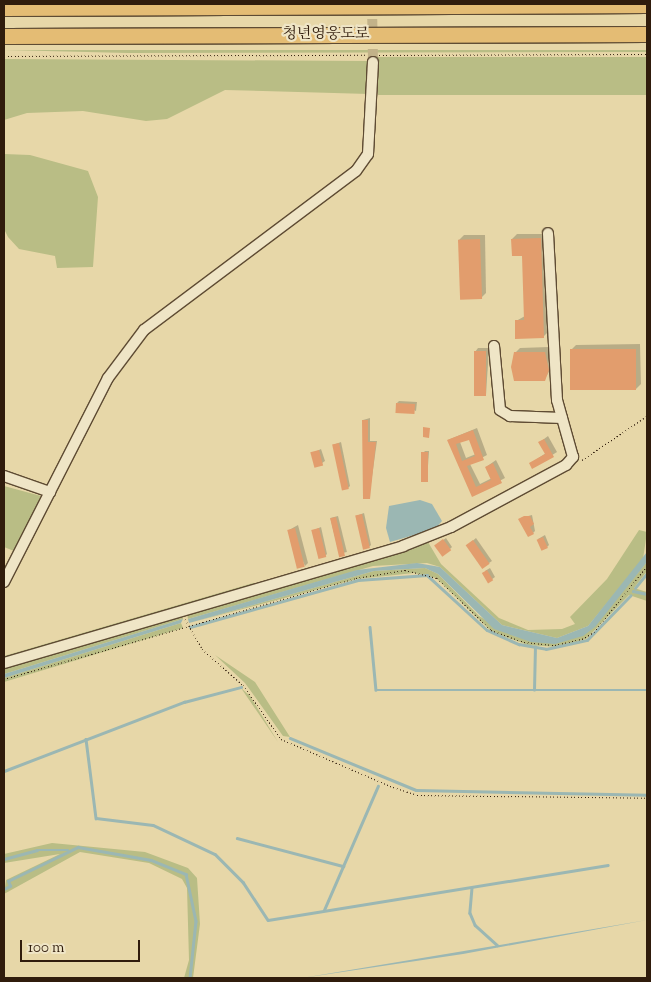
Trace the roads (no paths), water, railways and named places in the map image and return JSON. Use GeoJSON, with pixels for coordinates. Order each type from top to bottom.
{"type":"FeatureCollection","features":[{"type":"Feature","properties":{"kind":"highway","name":"청년영웅도로"},"geometry":{"type":"LineString","coordinates":[[4,8],[647,5]]}},
{"type":"Feature","properties":{"kind":"highway","name":"청년영웅도로"},"geometry":{"type":"LineString","coordinates":[[4,36],[647,34]]}},
{"type":"Feature","properties":{"kind":"street"},"geometry":{"type":"LineString","coordinates":[[4,582],[108,378],[144,330],[356,171],[368,154],[371,139],[373,62]]}},
{"type":"Feature","properties":{"kind":"street"},"geometry":{"type":"LineString","coordinates":[[4,663],[305,578],[437,533],[544,479],[570,460],[573,457],[557,400],[548,233]]}},
{"type":"Feature","properties":{"kind":"street"},"geometry":{"type":"LineString","coordinates":[[494,346],[500,410],[510,416],[562,418]]}},
{"type":"Feature","properties":{"kind":"street"},"geometry":{"type":"LineString","coordinates":[[4,476],[50,492]]}},
{"type":"Feature","properties":{"kind":"water"},"geometry":{"type":"Polygon","coordinates":[[[420,500],[432,504],[442,521],[435,529],[390,542],[386,528],[389,506],[420,500]]]}},
{"type":"Feature","properties":{"kind":"water"},"geometry":{"type":"Polygon","coordinates":[[[647,552],[647,562],[595,627],[583,636],[555,644],[531,642],[494,629],[438,574],[425,568],[374,571],[189,623],[188,619],[357,570],[417,563],[440,567],[502,625],[557,638],[588,626],[647,552]]]}},
{"type":"Feature","properties":{"kind":"water"},"geometry":{"type":"Polygon","coordinates":[[[183,619],[181,623],[4,678],[4,674],[183,619]]]}},
{"type":"Feature","properties":{"kind":"water"},"geometry":{"type":"Polygon","coordinates":[[[647,920],[463,954],[302,978],[452,953],[647,920]]]}},
{"type":"Feature","properties":{"kind":"waterway"},"geometry":{"type":"LineString","coordinates":[[635,588],[647,573]]}},
{"type":"Feature","properties":{"kind":"waterway"},"geometry":{"type":"LineString","coordinates":[[190,627],[358,580],[427,575],[487,630],[519,644],[546,649],[587,640],[630,596]]}},
{"type":"Feature","properties":{"kind":"waterway"},"geometry":{"type":"LineString","coordinates":[[633,591],[647,594]]}},
{"type":"Feature","properties":{"kind":"waterway"},"geometry":{"type":"LineString","coordinates":[[370,627],[376,690],[647,690]]}},
{"type":"Feature","properties":{"kind":"waterway"},"geometry":{"type":"LineString","coordinates":[[534,690],[535,647]]}},
{"type":"Feature","properties":{"kind":"waterway"},"geometry":{"type":"LineString","coordinates":[[4,771],[184,702],[241,687]]}},
{"type":"Feature","properties":{"kind":"waterway"},"geometry":{"type":"LineString","coordinates":[[290,738],[416,790],[647,795]]}},
{"type":"Feature","properties":{"kind":"waterway"},"geometry":{"type":"LineString","coordinates":[[86,739],[96,818],[153,825],[215,854],[243,882],[268,920],[608,865]]}},
{"type":"Feature","properties":{"kind":"waterway"},"geometry":{"type":"LineString","coordinates":[[324,910],[378,786]]}},
{"type":"Feature","properties":{"kind":"waterway"},"geometry":{"type":"LineString","coordinates":[[237,838],[343,866]]}},
{"type":"Feature","properties":{"kind":"waterway"},"geometry":{"type":"LineString","coordinates":[[4,889],[10,886],[8,881],[78,847],[151,860],[186,874],[196,921],[190,978]]}},
{"type":"Feature","properties":{"kind":"waterway"},"geometry":{"type":"LineString","coordinates":[[4,859],[37,850],[68,850]]}},
{"type":"Feature","properties":{"kind":"waterway"},"geometry":{"type":"LineString","coordinates":[[472,888],[470,913],[475,925],[497,945]]}},
{"type":"Feature","properties":{"kind":"tunnel"},"geometry":{"type":"LineString","coordinates":[[372,4],[373,62]]}}]}
